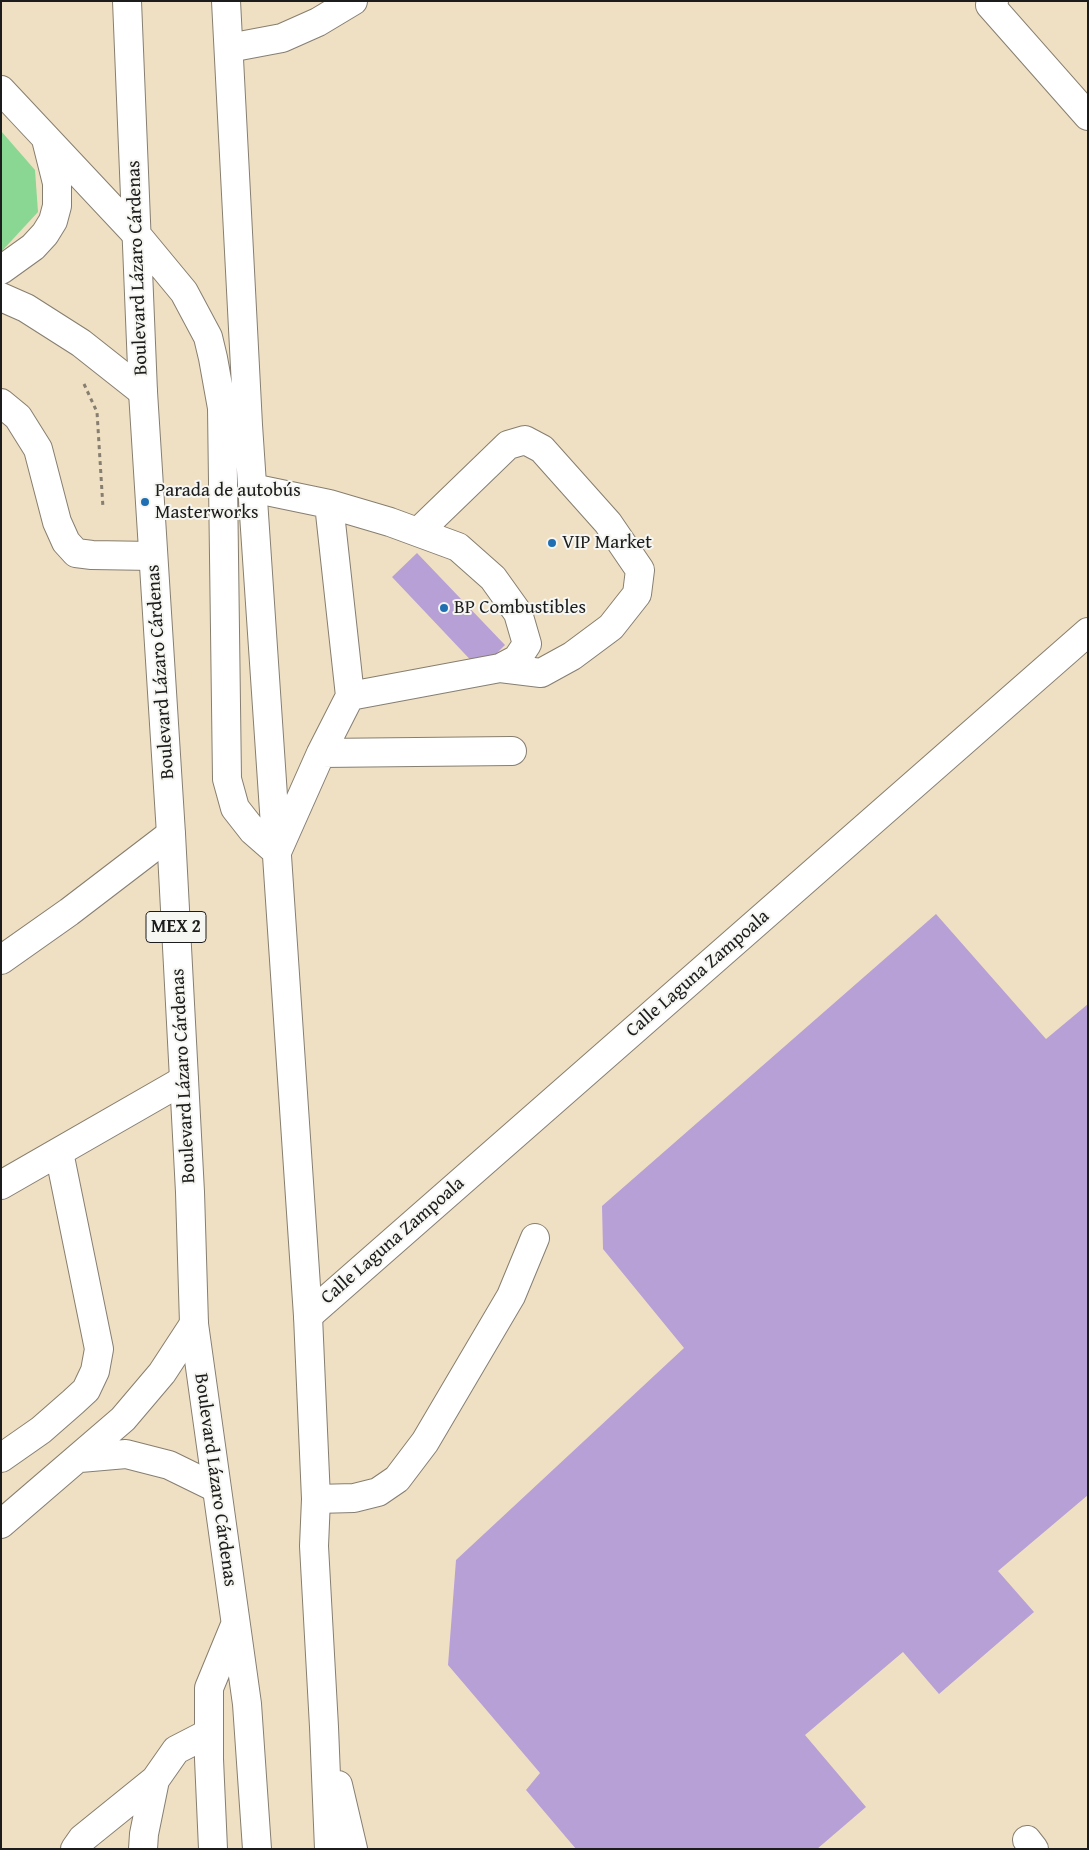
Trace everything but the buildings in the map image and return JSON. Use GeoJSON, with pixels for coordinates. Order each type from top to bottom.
{"type":"FeatureCollection","features":[{"type":"Feature","properties":{"kind":"main road","name":"Boulevard Lázaro Cárdenas"},"geometry":{"type":"LineString","coordinates":[[127,1],[143,392],[171,834],[190,1192],[194,1324],[248,1704],[257,1849]]}},
{"type":"Feature","properties":{"kind":"main road"},"geometry":{"type":"LineString","coordinates":[[226,1],[252,488],[308,1316],[316,1500],[314,1546],[324,1727],[348,1848]]}},
{"type":"Feature","properties":{"kind":"main road"},"geometry":{"type":"LineString","coordinates":[[229,48],[282,38],[318,22],[346,3]]}},
{"type":"Feature","properties":{"kind":"main road"},"geometry":{"type":"LineString","coordinates":[[992,3],[1088,116]]}},
{"type":"Feature","properties":{"kind":"main road"},"geometry":{"type":"LineString","coordinates":[[1,90],[136,234],[184,292],[208,337],[222,408],[227,779],[235,808],[253,831],[277,852]]}},
{"type":"Feature","properties":{"kind":"main road"},"geometry":{"type":"LineString","coordinates":[[1,270],[33,247],[45,234],[53,221],[57,206],[57,183],[46,138]]}},
{"type":"Feature","properties":{"kind":"main road"},"geometry":{"type":"LineString","coordinates":[[1,297],[26,308],[81,343],[143,392]]}},
{"type":"Feature","properties":{"kind":"main road"},"geometry":{"type":"LineString","coordinates":[[1,403],[18,417],[38,449],[57,522],[66,542],[76,552],[92,555],[154,556]]}},
{"type":"Feature","properties":{"kind":"main road"},"geometry":{"type":"LineString","coordinates":[[418,532],[508,445],[525,440],[542,449],[608,523],[640,570],[637,594],[632,601],[611,627],[572,656],[541,672],[500,668]]}},
{"type":"Feature","properties":{"kind":"main road"},"geometry":{"type":"LineString","coordinates":[[252,488],[329,504],[418,532],[458,547],[493,578],[518,613],[527,644],[518,659],[500,668],[350,696]]}},
{"type":"Feature","properties":{"kind":"main road"},"geometry":{"type":"LineString","coordinates":[[277,852],[321,753],[350,696],[329,504]]}},
{"type":"Feature","properties":{"kind":"main road","name":"Calle Laguna Zampoala"},"geometry":{"type":"LineString","coordinates":[[308,1316],[1088,632]]}},
{"type":"Feature","properties":{"kind":"main road"},"geometry":{"type":"LineString","coordinates":[[321,753],[512,751]]}},
{"type":"Feature","properties":{"kind":"main road"},"geometry":{"type":"LineString","coordinates":[[1,960],[171,834]]}},
{"type":"Feature","properties":{"kind":"main road"},"geometry":{"type":"LineString","coordinates":[[1,1185],[184,1080]]}},
{"type":"Feature","properties":{"kind":"main road"},"geometry":{"type":"LineString","coordinates":[[1,1458],[41,1430],[86,1390],[95,1371],[99,1348],[59,1152]]}},
{"type":"Feature","properties":{"kind":"main road"},"geometry":{"type":"LineString","coordinates":[[316,1500],[354,1498],[378,1492],[397,1479],[425,1442],[511,1296],[535,1238]]}},
{"type":"Feature","properties":{"kind":"main road"},"geometry":{"type":"LineString","coordinates":[[1,1524],[80,1458],[124,1418],[162,1373],[194,1324]]}},
{"type":"Feature","properties":{"kind":"main road"},"geometry":{"type":"LineString","coordinates":[[80,1458],[126,1454],[169,1465],[216,1488]]}},
{"type":"Feature","properties":{"kind":"main road"},"geometry":{"type":"LineString","coordinates":[[213,1849],[209,1688],[236,1624]]}},
{"type":"Feature","properties":{"kind":"main road"},"geometry":{"type":"LineString","coordinates":[[75,1849],[82,1839],[155,1780],[176,1750],[209,1733]]}},
{"type":"Feature","properties":{"kind":"main road"},"geometry":{"type":"LineString","coordinates":[[143,1849],[144,1834],[155,1780]]}},
{"type":"Feature","properties":{"kind":"path"},"geometry":{"type":"LineString","coordinates":[[83,381],[97,412],[103,508]]}},
{"type":"Feature","properties":{"kind":"green space"},"geometry":{"type":"Polygon","coordinates":[[[1,131],[35,170],[38,212],[1,252],[1,131]]]}},
{"type":"Feature","properties":{"kind":"place","name":"Parada de autobús Masterworks"},"geometry":{"type":"Point","coordinates":[145,502]}},
{"type":"Feature","properties":{"kind":"place","name":"VIP Market"},"geometry":{"type":"Point","coordinates":[552,543]}},
{"type":"Feature","properties":{"kind":"place","name":"BP Combustibles"},"geometry":{"type":"Point","coordinates":[444,608]}}]}
